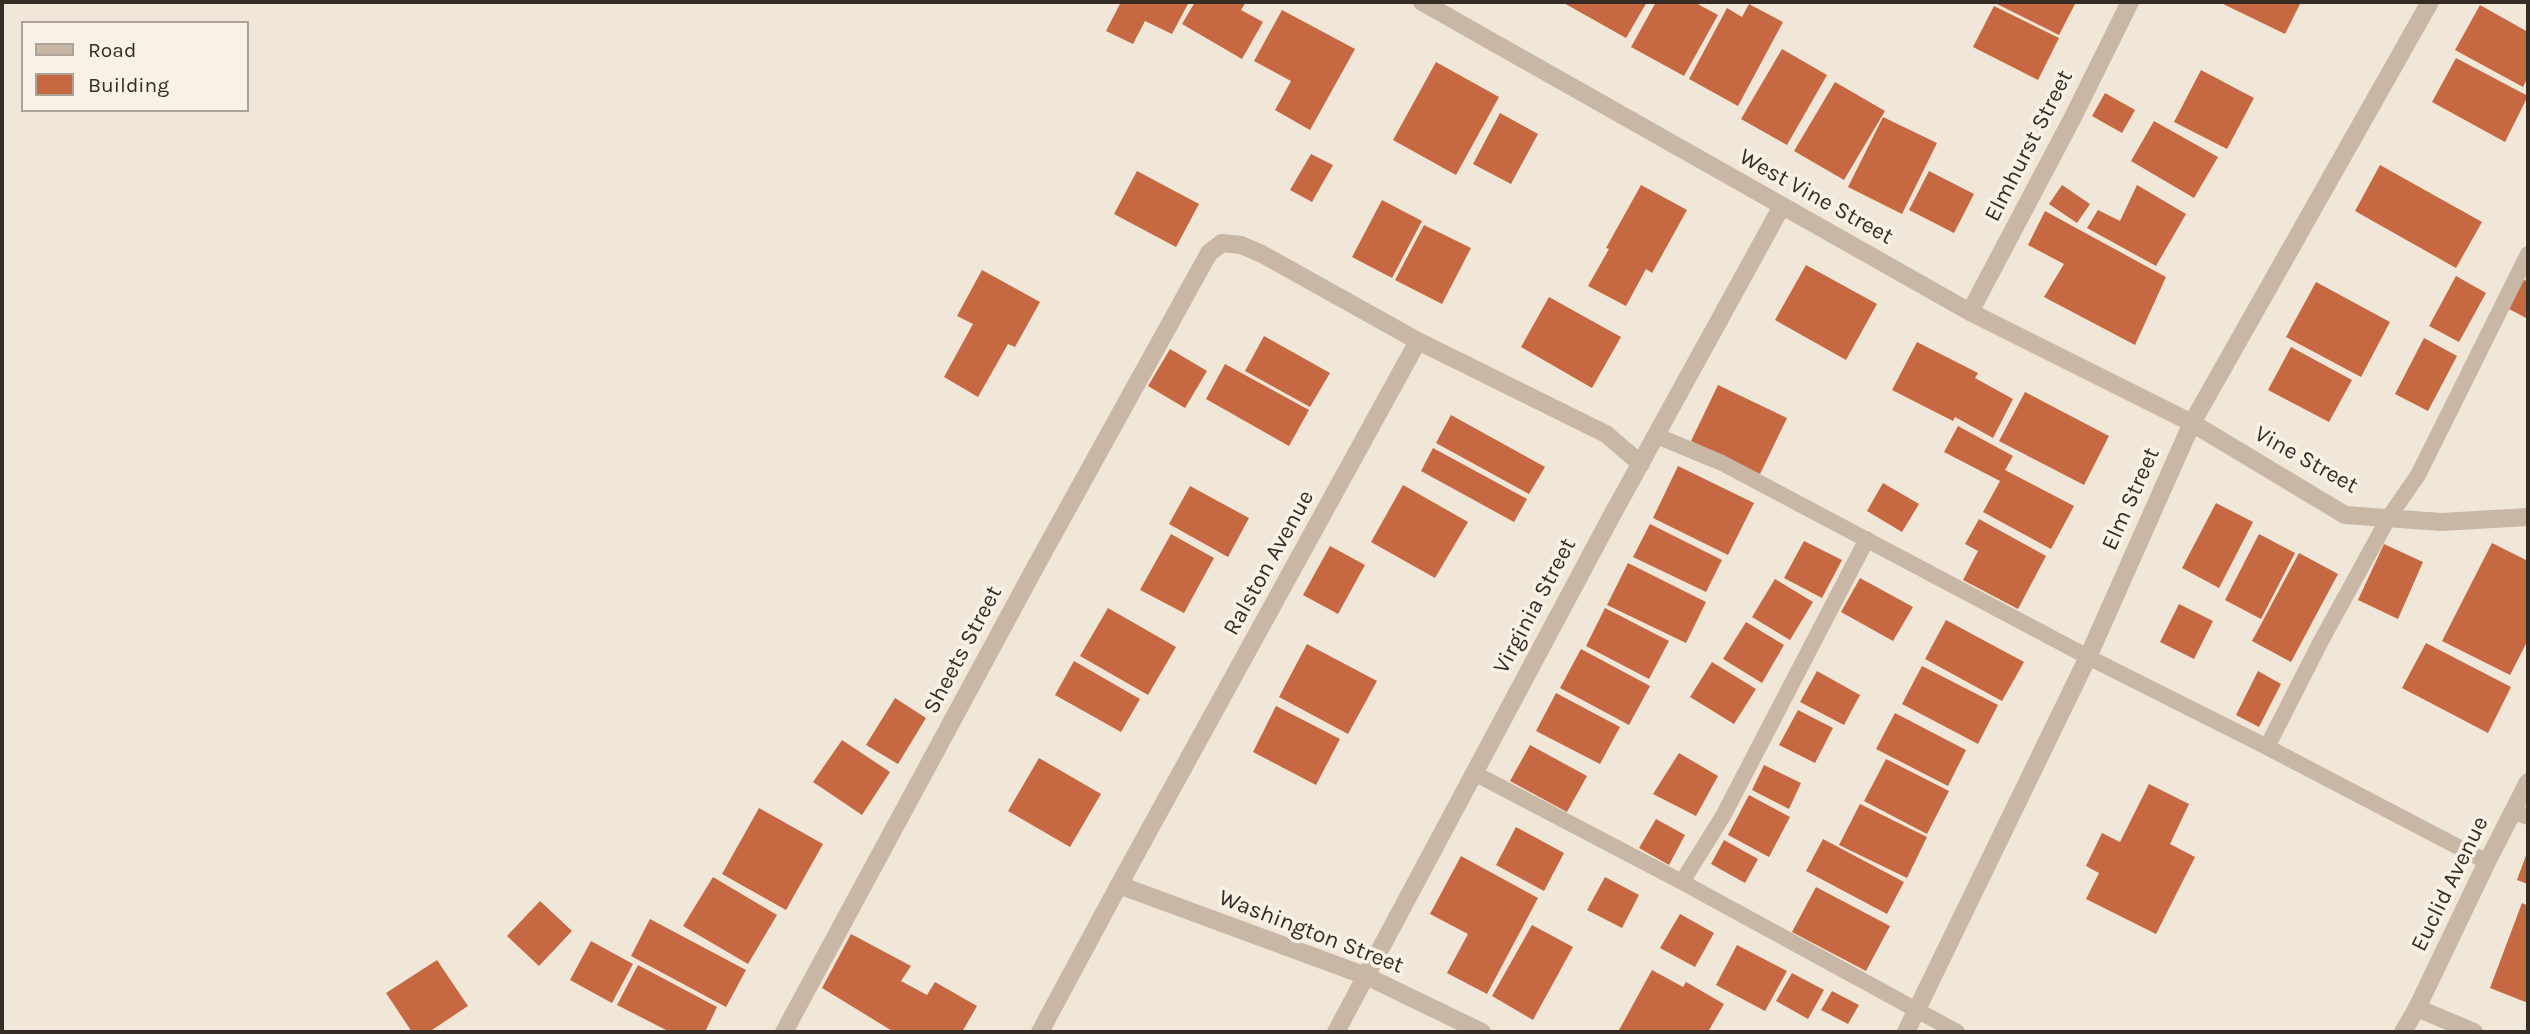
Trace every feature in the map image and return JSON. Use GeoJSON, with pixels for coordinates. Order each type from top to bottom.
{"type":"FeatureCollection","features":[{"type":"Feature","properties":{"kind":"street","name":"West Vine Street"},"geometry":{"type":"LineString","coordinates":[[1422,2],[1970,312],[2192,423]]}},
{"type":"Feature","properties":{"kind":"street","name":"Elmhurst Street"},"geometry":{"type":"LineString","coordinates":[[1970,312],[2130,2]]}},
{"type":"Feature","properties":{"kind":"street","name":"Elm Street"},"geometry":{"type":"LineString","coordinates":[[1906,1032],[2088,657],[2192,423],[2430,2]]}},
{"type":"Feature","properties":{"kind":"street","name":"Virginia Street"},"geometry":{"type":"LineString","coordinates":[[1336,1032],[1782,206]]}},
{"type":"Feature","properties":{"kind":"street","name":"Sheets Street"},"geometry":{"type":"LineString","coordinates":[[784,1032],[1209,253],[1223,243],[1241,245],[1262,254],[1418,341]]}},
{"type":"Feature","properties":{"kind":"street"},"geometry":{"type":"LineString","coordinates":[[1418,341],[1606,434],[1641,464]]}},
{"type":"Feature","properties":{"kind":"street","name":"Ralston Avenue"},"geometry":{"type":"LineString","coordinates":[[1040,1032],[1418,341]]}},
{"type":"Feature","properties":{"kind":"street","name":"Vine Street"},"geometry":{"type":"LineString","coordinates":[[2192,423],[2345,515],[2441,522],[2528,517]]}},
{"type":"Feature","properties":{"kind":"street","name":"Euclid Avenue"},"geometry":{"type":"LineString","coordinates":[[2403,1032],[2487,862],[2521,815],[2528,782]]}},
{"type":"Feature","properties":{"kind":"street","name":"Washington Street"},"geometry":{"type":"LineString","coordinates":[[1119,885],[1366,976],[1482,1032]]}},
{"type":"Feature","properties":{"kind":"street"},"geometry":{"type":"LineString","coordinates":[[2417,1008],[2474,1032]]}},
{"type":"Feature","properties":{"kind":"lane"},"geometry":{"type":"LineString","coordinates":[[2267,747],[2389,517],[2418,475],[2528,254]]}},
{"type":"Feature","properties":{"kind":"lane"},"geometry":{"type":"LineString","coordinates":[[1657,436],[1722,463],[2088,657],[2487,862]]}},
{"type":"Feature","properties":{"kind":"lane"},"geometry":{"type":"LineString","coordinates":[[1682,882],[1723,816],[1867,539]]}},
{"type":"Feature","properties":{"kind":"lane"},"geometry":{"type":"LineString","coordinates":[[1474,773],[1682,882],[1957,1032]]}},
{"type":"Feature","properties":{"kind":"building"},"geometry":{"type":"Polygon","coordinates":[[[1121,2],[1189,2],[1172,34],[1145,21],[1133,44],[1106,31],[1121,2]]]}},
{"type":"Feature","properties":{"kind":"building"},"geometry":{"type":"Polygon","coordinates":[[[1195,2],[1246,2],[1241,10],[1263,22],[1242,59],[1182,24],[1195,2]]]}},
{"type":"Feature","properties":{"kind":"building"},"geometry":{"type":"Polygon","coordinates":[[[1562,2],[1647,2],[1626,38],[1562,2]]]}},
{"type":"Feature","properties":{"kind":"building"},"geometry":{"type":"Polygon","coordinates":[[[1656,2],[1694,2],[1718,15],[1684,76],[1631,47],[1656,2]]]}},
{"type":"Feature","properties":{"kind":"building"},"geometry":{"type":"Polygon","coordinates":[[[1993,2],[2076,2],[2059,35],[1993,2]]]}},
{"type":"Feature","properties":{"kind":"building"},"geometry":{"type":"Polygon","coordinates":[[[2219,2],[2301,2],[2285,34],[2219,2]]]}},
{"type":"Feature","properties":{"kind":"building"},"geometry":{"type":"Polygon","coordinates":[[[1749,4],[1783,22],[1738,106],[1689,79],[1727,8],[1742,17],[1749,4]]]}},
{"type":"Feature","properties":{"kind":"building"},"geometry":{"type":"Polygon","coordinates":[[[2480,5],[2528,32],[2528,77],[2523,87],[2455,50],[2480,5]]]}},
{"type":"Feature","properties":{"kind":"building"},"geometry":{"type":"Polygon","coordinates":[[[1994,6],[2059,38],[2038,80],[1973,47],[1994,6]]]}},
{"type":"Feature","properties":{"kind":"building"},"geometry":{"type":"Polygon","coordinates":[[[1282,10],[1355,49],[1310,130],[1275,110],[1291,81],[1254,61],[1282,10]]]}},
{"type":"Feature","properties":{"kind":"building"},"geometry":{"type":"Polygon","coordinates":[[[1782,49],[1827,75],[1787,145],[1741,119],[1782,49]]]}},
{"type":"Feature","properties":{"kind":"building"},"geometry":{"type":"Polygon","coordinates":[[[2456,58],[2528,96],[2505,142],[2432,102],[2456,58]]]}},
{"type":"Feature","properties":{"kind":"building"},"geometry":{"type":"Polygon","coordinates":[[[1436,62],[1499,97],[1456,175],[1393,140],[1436,62]]]}},
{"type":"Feature","properties":{"kind":"building"},"geometry":{"type":"Polygon","coordinates":[[[2201,70],[2254,98],[2227,149],[2174,122],[2201,70]]]}},
{"type":"Feature","properties":{"kind":"building"},"geometry":{"type":"Polygon","coordinates":[[[1835,82],[1885,111],[1844,180],[1794,151],[1835,82]]]}},
{"type":"Feature","properties":{"kind":"building"},"geometry":{"type":"Polygon","coordinates":[[[2105,93],[2135,110],[2122,133],[2092,116],[2105,93]]]}},
{"type":"Feature","properties":{"kind":"building"},"geometry":{"type":"Polygon","coordinates":[[[1500,113],[1538,134],[1511,184],[1473,164],[1500,113]]]}},
{"type":"Feature","properties":{"kind":"building"},"geometry":{"type":"Polygon","coordinates":[[[1883,117],[1937,143],[1902,214],[1848,187],[1883,117]]]}},
{"type":"Feature","properties":{"kind":"building"},"geometry":{"type":"Polygon","coordinates":[[[2154,121],[2218,157],[2194,198],[2131,161],[2154,121]]]}},
{"type":"Feature","properties":{"kind":"building"},"geometry":{"type":"Polygon","coordinates":[[[1311,154],[1333,165],[1312,202],[1290,190],[1311,154]]]}},
{"type":"Feature","properties":{"kind":"building"},"geometry":{"type":"Polygon","coordinates":[[[2380,165],[2482,222],[2456,268],[2355,211],[2380,165]]]}},
{"type":"Feature","properties":{"kind":"building"},"geometry":{"type":"Polygon","coordinates":[[[1137,171],[1199,204],[1176,247],[1114,214],[1137,171]]]}},
{"type":"Feature","properties":{"kind":"building"},"geometry":{"type":"Polygon","coordinates":[[[1929,171],[1974,194],[1954,233],[1909,210],[1929,171]]]}},
{"type":"Feature","properties":{"kind":"building"},"geometry":{"type":"Polygon","coordinates":[[[1641,185],[1687,210],[1652,273],[1646,269],[1626,306],[1588,286],[1641,185]]]}},
{"type":"Feature","properties":{"kind":"building"},"geometry":{"type":"Polygon","coordinates":[[[2062,185],[2090,204],[2077,223],[2049,204],[2062,185]]]}},
{"type":"Feature","properties":{"kind":"building"},"geometry":{"type":"Polygon","coordinates":[[[2137,185],[2186,214],[2156,266],[2087,228],[2098,210],[2120,221],[2137,185]]]}},
{"type":"Feature","properties":{"kind":"building"},"geometry":{"type":"Polygon","coordinates":[[[1382,200],[1422,221],[1392,278],[1352,257],[1382,200]]]}},
{"type":"Feature","properties":{"kind":"building"},"geometry":{"type":"Polygon","coordinates":[[[2045,211],[2166,277],[2135,345],[2044,297],[2064,264],[2028,245],[2045,211]]]}},
{"type":"Feature","properties":{"kind":"building"},"geometry":{"type":"Polygon","coordinates":[[[1424,225],[1471,248],[1442,304],[1395,280],[1424,225]]]}},
{"type":"Feature","properties":{"kind":"building"},"geometry":{"type":"Polygon","coordinates":[[[1806,265],[1877,304],[1846,360],[1775,320],[1806,265]]]}},
{"type":"Feature","properties":{"kind":"building"},"geometry":{"type":"Polygon","coordinates":[[[982,270],[1040,302],[1015,347],[1008,344],[978,397],[944,377],[973,324],[957,316],[982,270]]]}},
{"type":"Feature","properties":{"kind":"building"},"geometry":{"type":"Polygon","coordinates":[[[2456,276],[2486,293],[2459,342],[2429,326],[2456,276]]]}},
{"type":"Feature","properties":{"kind":"building"},"geometry":{"type":"Polygon","coordinates":[[[2523,279],[2528,282],[2528,319],[2509,309],[2523,279]]]}},
{"type":"Feature","properties":{"kind":"building"},"geometry":{"type":"Polygon","coordinates":[[[2316,282],[2390,322],[2361,377],[2286,337],[2316,282]]]}},
{"type":"Feature","properties":{"kind":"building"},"geometry":{"type":"Polygon","coordinates":[[[1549,297],[1621,337],[1592,388],[1521,347],[1549,297]]]}},
{"type":"Feature","properties":{"kind":"building"},"geometry":{"type":"Polygon","coordinates":[[[1264,336],[1330,373],[1310,407],[1245,371],[1264,336]]]}},
{"type":"Feature","properties":{"kind":"building"},"geometry":{"type":"Polygon","coordinates":[[[2424,338],[2457,356],[2428,411],[2395,394],[2424,338]]]}},
{"type":"Feature","properties":{"kind":"building"},"geometry":{"type":"Polygon","coordinates":[[[1917,342],[1978,373],[1975,378],[2013,399],[1993,438],[1955,417],[1953,421],[1892,390],[1917,342]]]}},
{"type":"Feature","properties":{"kind":"building"},"geometry":{"type":"Polygon","coordinates":[[[2291,347],[2352,380],[2329,422],[2268,390],[2291,347]]]}},
{"type":"Feature","properties":{"kind":"building"},"geometry":{"type":"Polygon","coordinates":[[[1170,349],[1207,371],[1185,408],[1148,386],[1170,349]]]}},
{"type":"Feature","properties":{"kind":"building"},"geometry":{"type":"Polygon","coordinates":[[[1225,364],[1309,410],[1289,446],[1206,399],[1225,364]]]}},
{"type":"Feature","properties":{"kind":"building"},"geometry":{"type":"Polygon","coordinates":[[[1718,385],[1787,418],[1760,474],[1691,441],[1718,385]]]}},
{"type":"Feature","properties":{"kind":"building"},"geometry":{"type":"Polygon","coordinates":[[[2025,392],[2109,436],[2084,485],[1999,441],[2025,392]]]}},
{"type":"Feature","properties":{"kind":"building"},"geometry":{"type":"Polygon","coordinates":[[[1451,415],[1545,467],[1529,494],[1436,443],[1451,415]]]}},
{"type":"Feature","properties":{"kind":"building"},"geometry":{"type":"Polygon","coordinates":[[[1958,426],[2013,456],[2005,470],[2074,506],[2051,549],[1983,512],[2000,481],[1944,452],[1958,426]]]}},
{"type":"Feature","properties":{"kind":"building"},"geometry":{"type":"Polygon","coordinates":[[[1433,448],[1527,499],[1514,522],[1421,471],[1433,448]]]}},
{"type":"Feature","properties":{"kind":"building"},"geometry":{"type":"Polygon","coordinates":[[[1678,466],[1754,503],[1728,555],[1653,518],[1678,466]]]}},
{"type":"Feature","properties":{"kind":"building"},"geometry":{"type":"Polygon","coordinates":[[[1883,483],[1919,504],[1902,532],[1867,511],[1883,483]]]}},
{"type":"Feature","properties":{"kind":"building"},"geometry":{"type":"Polygon","coordinates":[[[1403,485],[1468,522],[1435,578],[1371,542],[1403,485]]]}},
{"type":"Feature","properties":{"kind":"building"},"geometry":{"type":"Polygon","coordinates":[[[1190,486],[1249,518],[1228,557],[1169,524],[1190,486]]]}},
{"type":"Feature","properties":{"kind":"building"},"geometry":{"type":"Polygon","coordinates":[[[2216,503],[2253,522],[2219,588],[2182,568],[2216,503]]]}},
{"type":"Feature","properties":{"kind":"building"},"geometry":{"type":"Polygon","coordinates":[[[1979,519],[2046,556],[2018,609],[1963,580],[1978,551],[1965,544],[1979,519]]]}},
{"type":"Feature","properties":{"kind":"building"},"geometry":{"type":"Polygon","coordinates":[[[1650,524],[1722,560],[1706,592],[1633,557],[1650,524]]]}},
{"type":"Feature","properties":{"kind":"building"},"geometry":{"type":"Polygon","coordinates":[[[1171,534],[1214,558],[1184,613],[1140,590],[1171,534]]]}},
{"type":"Feature","properties":{"kind":"building"},"geometry":{"type":"Polygon","coordinates":[[[2259,534],[2295,553],[2261,619],[2225,600],[2259,534]]]}},
{"type":"Feature","properties":{"kind":"building"},"geometry":{"type":"Polygon","coordinates":[[[1804,541],[1842,560],[1822,598],[1784,578],[1804,541]]]}},
{"type":"Feature","properties":{"kind":"building"},"geometry":{"type":"Polygon","coordinates":[[[2492,543],[2528,561],[2528,640],[2510,675],[2442,641],[2492,543]]]}},
{"type":"Feature","properties":{"kind":"building"},"geometry":{"type":"Polygon","coordinates":[[[2384,544],[2423,562],[2398,619],[2358,600],[2384,544]]]}},
{"type":"Feature","properties":{"kind":"building"},"geometry":{"type":"Polygon","coordinates":[[[1330,546],[1365,565],[1338,614],[1303,595],[1330,546]]]}},
{"type":"Feature","properties":{"kind":"building"},"geometry":{"type":"Polygon","coordinates":[[[2299,553],[2338,574],[2291,662],[2252,641],[2299,553]]]}},
{"type":"Feature","properties":{"kind":"building"},"geometry":{"type":"Polygon","coordinates":[[[1628,563],[1706,602],[1686,643],[1607,605],[1628,563]]]}},
{"type":"Feature","properties":{"kind":"building"},"geometry":{"type":"Polygon","coordinates":[[[1860,578],[1913,607],[1893,641],[1841,612],[1860,578]]]}},
{"type":"Feature","properties":{"kind":"building"},"geometry":{"type":"Polygon","coordinates":[[[1775,579],[1813,602],[1790,640],[1752,617],[1775,579]]]}},
{"type":"Feature","properties":{"kind":"building"},"geometry":{"type":"Polygon","coordinates":[[[2179,604],[2213,621],[2194,659],[2160,642],[2179,604]]]}},
{"type":"Feature","properties":{"kind":"building"},"geometry":{"type":"Polygon","coordinates":[[[1108,608],[1176,647],[1148,695],[1080,656],[1108,608]]]}},
{"type":"Feature","properties":{"kind":"building"},"geometry":{"type":"Polygon","coordinates":[[[1605,608],[1669,641],[1649,679],[1586,646],[1605,608]]]}},
{"type":"Feature","properties":{"kind":"building"},"geometry":{"type":"Polygon","coordinates":[[[1946,620],[2024,662],[2002,701],[1925,659],[1946,620]]]}},
{"type":"Feature","properties":{"kind":"building"},"geometry":{"type":"Polygon","coordinates":[[[1746,622],[1784,645],[1762,683],[1723,659],[1746,622]]]}},
{"type":"Feature","properties":{"kind":"building"},"geometry":{"type":"Polygon","coordinates":[[[2426,643],[2511,687],[2488,733],[2402,688],[2426,643]]]}},
{"type":"Feature","properties":{"kind":"building"},"geometry":{"type":"Polygon","coordinates":[[[1307,644],[1377,681],[1348,734],[1279,697],[1307,644]]]}},
{"type":"Feature","properties":{"kind":"building"},"geometry":{"type":"Polygon","coordinates":[[[1581,649],[1650,686],[1629,725],[1560,688],[1581,649]]]}},
{"type":"Feature","properties":{"kind":"building"},"geometry":{"type":"Polygon","coordinates":[[[1074,661],[1140,699],[1121,732],[1055,695],[1074,661]]]}},
{"type":"Feature","properties":{"kind":"building"},"geometry":{"type":"Polygon","coordinates":[[[1712,662],[1756,689],[1734,724],[1690,697],[1712,662]]]}},
{"type":"Feature","properties":{"kind":"building"},"geometry":{"type":"Polygon","coordinates":[[[1922,666],[1998,705],[1978,744],[1902,704],[1922,666]]]}},
{"type":"Feature","properties":{"kind":"building"},"geometry":{"type":"Polygon","coordinates":[[[1817,671],[1860,695],[1844,725],[1800,702],[1817,671]]]}},
{"type":"Feature","properties":{"kind":"building"},"geometry":{"type":"Polygon","coordinates":[[[2258,671],[2281,684],[2259,727],[2236,715],[2258,671]]]}},
{"type":"Feature","properties":{"kind":"building"},"geometry":{"type":"Polygon","coordinates":[[[1556,693],[1620,727],[1600,764],[1536,731],[1556,693]]]}},
{"type":"Feature","properties":{"kind":"building"},"geometry":{"type":"Polygon","coordinates":[[[895,698],[926,718],[898,764],[866,745],[895,698]]]}},
{"type":"Feature","properties":{"kind":"building"},"geometry":{"type":"Polygon","coordinates":[[[1276,706],[1340,739],[1316,785],[1253,752],[1276,706]]]}},
{"type":"Feature","properties":{"kind":"building"},"geometry":{"type":"Polygon","coordinates":[[[1798,710],[1833,728],[1815,763],[1779,745],[1798,710]]]}},
{"type":"Feature","properties":{"kind":"building"},"geometry":{"type":"Polygon","coordinates":[[[1895,713],[1966,750],[1948,786],[1876,749],[1895,713]]]}},
{"type":"Feature","properties":{"kind":"building"},"geometry":{"type":"Polygon","coordinates":[[[842,740],[890,772],[862,815],[813,782],[842,740]]]}},
{"type":"Feature","properties":{"kind":"building"},"geometry":{"type":"Polygon","coordinates":[[[1530,745],[1587,776],[1567,812],[1510,781],[1530,745]]]}},
{"type":"Feature","properties":{"kind":"building"},"geometry":{"type":"Polygon","coordinates":[[[1679,753],[1718,776],[1696,816],[1653,794],[1679,753]]]}},
{"type":"Feature","properties":{"kind":"building"},"geometry":{"type":"Polygon","coordinates":[[[1039,758],[1101,794],[1070,847],[1008,811],[1039,758]]]}},
{"type":"Feature","properties":{"kind":"building"},"geometry":{"type":"Polygon","coordinates":[[[1886,759],[1949,791],[1927,834],[1864,801],[1886,759]]]}},
{"type":"Feature","properties":{"kind":"building"},"geometry":{"type":"Polygon","coordinates":[[[1764,765],[1801,783],[1789,809],[1752,790],[1764,765]]]}},
{"type":"Feature","properties":{"kind":"building"},"geometry":{"type":"Polygon","coordinates":[[[2149,784],[2189,804],[2170,844],[2195,857],[2156,934],[2086,899],[2099,873],[2086,866],[2102,833],[2120,842],[2149,784]]]}},
{"type":"Feature","properties":{"kind":"building"},"geometry":{"type":"Polygon","coordinates":[[[1749,795],[1790,817],[1769,857],[1728,835],[1749,795]]]}},
{"type":"Feature","properties":{"kind":"building"},"geometry":{"type":"Polygon","coordinates":[[[1860,804],[1927,837],[1907,878],[1839,845],[1860,804]]]}},
{"type":"Feature","properties":{"kind":"building"},"geometry":{"type":"Polygon","coordinates":[[[759,808],[823,844],[786,910],[722,874],[759,808]]]}},
{"type":"Feature","properties":{"kind":"building"},"geometry":{"type":"Polygon","coordinates":[[[1656,819],[1685,835],[1669,865],[1639,848],[1656,819]]]}},
{"type":"Feature","properties":{"kind":"building"},"geometry":{"type":"Polygon","coordinates":[[[1516,827],[1564,853],[1544,891],[1496,865],[1516,827]]]}},
{"type":"Feature","properties":{"kind":"building"},"geometry":{"type":"Polygon","coordinates":[[[1823,839],[1904,882],[1887,914],[1806,871],[1823,839]]]}},
{"type":"Feature","properties":{"kind":"building"},"geometry":{"type":"Polygon","coordinates":[[[1724,840],[1758,859],[1745,883],[1711,864],[1724,840]]]}},
{"type":"Feature","properties":{"kind":"building"},"geometry":{"type":"Polygon","coordinates":[[[2528,850],[2528,884],[2517,880],[2528,850]]]}},
{"type":"Feature","properties":{"kind":"building"},"geometry":{"type":"Polygon","coordinates":[[[1461,856],[1538,898],[1487,994],[1447,973],[1468,934],[1430,914],[1461,856]]]}},
{"type":"Feature","properties":{"kind":"building"},"geometry":{"type":"Polygon","coordinates":[[[713,877],[777,915],[748,964],[683,926],[713,877]]]}},
{"type":"Feature","properties":{"kind":"building"},"geometry":{"type":"Polygon","coordinates":[[[1605,877],[1639,895],[1622,928],[1587,910],[1605,877]]]}},
{"type":"Feature","properties":{"kind":"building"},"geometry":{"type":"Polygon","coordinates":[[[1816,887],[1890,926],[1866,971],[1792,932],[1816,887]]]}},
{"type":"Feature","properties":{"kind":"building"},"geometry":{"type":"Polygon","coordinates":[[[540,901],[572,931],[539,966],[507,936],[540,901]]]}},
{"type":"Feature","properties":{"kind":"building"},"geometry":{"type":"Polygon","coordinates":[[[2522,903],[2528,906],[2528,1003],[2490,988],[2522,903]]]}},
{"type":"Feature","properties":{"kind":"building"},"geometry":{"type":"Polygon","coordinates":[[[1680,914],[1714,933],[1695,967],[1660,948],[1680,914]]]}},
{"type":"Feature","properties":{"kind":"building"},"geometry":{"type":"Polygon","coordinates":[[[650,919],[746,970],[726,1007],[631,956],[650,919]]]}},
{"type":"Feature","properties":{"kind":"building"},"geometry":{"type":"Polygon","coordinates":[[[1532,925],[1573,947],[1533,1020],[1492,996],[1532,925]]]}},
{"type":"Feature","properties":{"kind":"building"},"geometry":{"type":"Polygon","coordinates":[[[851,934],[911,966],[901,981],[927,995],[935,982],[977,1006],[962,1032],[894,1032],[822,988],[851,934]]]}},
{"type":"Feature","properties":{"kind":"building"},"geometry":{"type":"Polygon","coordinates":[[[591,941],[633,964],[612,1003],[570,980],[591,941]]]}},
{"type":"Feature","properties":{"kind":"building"},"geometry":{"type":"Polygon","coordinates":[[[1737,945],[1787,971],[1765,1011],[1716,985],[1737,945]]]}},
{"type":"Feature","properties":{"kind":"building"},"geometry":{"type":"Polygon","coordinates":[[[437,960],[468,1006],[429,1032],[412,1032],[386,993],[437,960]]]}},
{"type":"Feature","properties":{"kind":"building"},"geometry":{"type":"Polygon","coordinates":[[[638,965],[717,1007],[705,1032],[670,1032],[617,1005],[638,965]]]}},
{"type":"Feature","properties":{"kind":"building"},"geometry":{"type":"Polygon","coordinates":[[[1652,970],[1683,987],[1686,982],[1724,1004],[1708,1032],[1618,1032],[1652,970]]]}},
{"type":"Feature","properties":{"kind":"building"},"geometry":{"type":"Polygon","coordinates":[[[1792,973],[1824,990],[1808,1019],[1776,1001],[1792,973]]]}},
{"type":"Feature","properties":{"kind":"building"},"geometry":{"type":"Polygon","coordinates":[[[1832,991],[1859,1005],[1848,1024],[1821,1010],[1832,991]]]}}]}
